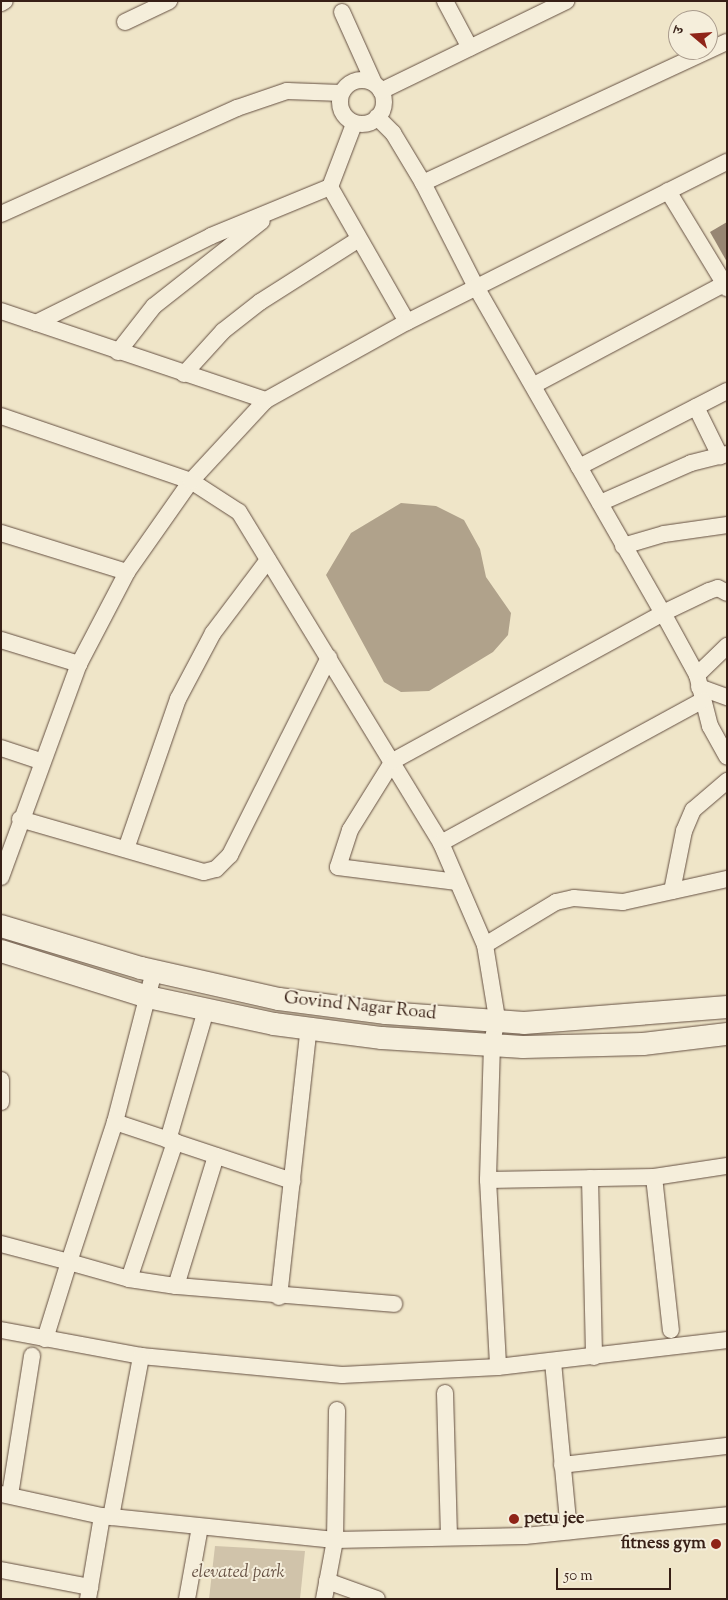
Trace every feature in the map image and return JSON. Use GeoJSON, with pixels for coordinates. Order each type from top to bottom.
{"type":"FeatureCollection","features":[{"type":"Feature","properties":{"kind":"main road","name":"Govind Nagar Road"},"geometry":{"type":"LineString","coordinates":[[1,926],[154,971],[279,999],[357,1010],[497,1018],[524,1023],[727,1007]]}},
{"type":"Feature","properties":{"kind":"main road","name":"Govind Nagar Road"},"geometry":{"type":"LineString","coordinates":[[1,951],[148,997],[206,1010],[382,1038],[492,1044],[643,1044],[727,1034]]}},
{"type":"Feature","properties":{"kind":"street"},"geometry":{"type":"LineString","coordinates":[[1,3],[5,1]]}},
{"type":"Feature","properties":{"kind":"street"},"geometry":{"type":"LineString","coordinates":[[125,22],[169,1]]}},
{"type":"Feature","properties":{"kind":"street"},"geometry":{"type":"LineString","coordinates":[[445,1],[470,48]]}},
{"type":"Feature","properties":{"kind":"street"},"geometry":{"type":"LineString","coordinates":[[342,12],[377,86],[383,110],[372,123],[354,124],[342,113],[341,94],[351,83],[377,86],[470,48],[566,1]]}},
{"type":"Feature","properties":{"kind":"street"},"geometry":{"type":"LineString","coordinates":[[423,184],[727,42]]}},
{"type":"Feature","properties":{"kind":"street"},"geometry":{"type":"LineString","coordinates":[[1,214],[237,108],[287,91],[341,94]]}},
{"type":"Feature","properties":{"kind":"street"},"geometry":{"type":"LineString","coordinates":[[377,117],[394,133],[423,184],[476,287],[536,384],[579,467],[663,613],[700,687],[727,757]]}},
{"type":"Feature","properties":{"kind":"street"},"geometry":{"type":"LineString","coordinates":[[36,323],[211,236],[330,187],[354,124]]}},
{"type":"Feature","properties":{"kind":"street"},"geometry":{"type":"LineString","coordinates":[[1,877],[40,761],[79,664],[127,572],[191,481],[266,400],[407,322],[727,162]]}},
{"type":"Feature","properties":{"kind":"street"},"geometry":{"type":"LineString","coordinates":[[330,187],[407,322]]}},
{"type":"Feature","properties":{"kind":"street"},"geometry":{"type":"LineString","coordinates":[[536,384],[725,286],[668,192]]}},
{"type":"Feature","properties":{"kind":"street"},"geometry":{"type":"LineString","coordinates":[[118,352],[154,306],[275,211]]}},
{"type":"Feature","properties":{"kind":"street"},"geometry":{"type":"LineString","coordinates":[[184,374],[223,332],[260,302],[359,239]]}},
{"type":"Feature","properties":{"kind":"street"},"geometry":{"type":"LineString","coordinates":[[1,311],[118,352],[266,400]]}},
{"type":"Feature","properties":{"kind":"street"},"geometry":{"type":"LineString","coordinates":[[579,467],[727,391]]}},
{"type":"Feature","properties":{"kind":"street"},"geometry":{"type":"LineString","coordinates":[[600,503],[666,472],[723,455],[696,407]]}},
{"type":"Feature","properties":{"kind":"street"},"geometry":{"type":"LineString","coordinates":[[1,416],[191,481],[239,512],[393,761],[441,843],[485,945],[497,1018],[492,1044],[488,1180],[498,1368]]}},
{"type":"Feature","properties":{"kind":"street"},"geometry":{"type":"LineString","coordinates":[[623,546],[664,534],[727,525]]}},
{"type":"Feature","properties":{"kind":"street"},"geometry":{"type":"LineString","coordinates":[[1,533],[127,572]]}},
{"type":"Feature","properties":{"kind":"street"},"geometry":{"type":"LineString","coordinates":[[126,849],[178,699],[213,633],[268,560]]}},
{"type":"Feature","properties":{"kind":"street"},"geometry":{"type":"LineString","coordinates":[[457,882],[338,867],[350,830],[393,761],[663,613],[718,588],[727,593]]}},
{"type":"Feature","properties":{"kind":"street"},"geometry":{"type":"LineString","coordinates":[[1,640],[79,664]]}},
{"type":"Feature","properties":{"kind":"street"},"geometry":{"type":"LineString","coordinates":[[441,843],[700,687],[727,646]]}},
{"type":"Feature","properties":{"kind":"street"},"geometry":{"type":"LineString","coordinates":[[20,819],[204,872],[216,869],[230,855],[329,657]]}},
{"type":"Feature","properties":{"kind":"street"},"geometry":{"type":"LineString","coordinates":[[700,687],[727,697]]}},
{"type":"Feature","properties":{"kind":"street"},"geometry":{"type":"LineString","coordinates":[[1,748],[40,761]]}},
{"type":"Feature","properties":{"kind":"street"},"geometry":{"type":"LineString","coordinates":[[672,891],[684,831],[693,810],[727,781]]}},
{"type":"Feature","properties":{"kind":"street"},"geometry":{"type":"LineString","coordinates":[[485,945],[556,902],[574,898],[623,902],[727,879]]}},
{"type":"Feature","properties":{"kind":"street"},"geometry":{"type":"LineString","coordinates":[[45,1339],[115,1122],[154,971]]}},
{"type":"Feature","properties":{"kind":"street"},"geometry":{"type":"LineString","coordinates":[[129,1279],[171,1141],[206,1010]]}},
{"type":"Feature","properties":{"kind":"street"},"geometry":{"type":"LineString","coordinates":[[279,1297],[309,1027]]}},
{"type":"Feature","properties":{"kind":"street"},"geometry":{"type":"LineString","coordinates":[[1,1080],[1,1102]]}},
{"type":"Feature","properties":{"kind":"street"},"geometry":{"type":"LineString","coordinates":[[115,1122],[292,1181]]}},
{"type":"Feature","properties":{"kind":"street"},"geometry":{"type":"LineString","coordinates":[[176,1286],[216,1156]]}},
{"type":"Feature","properties":{"kind":"street"},"geometry":{"type":"LineString","coordinates":[[488,1180],[654,1177],[727,1166]]}},
{"type":"Feature","properties":{"kind":"street"},"geometry":{"type":"LineString","coordinates":[[654,1177],[671,1330]]}},
{"type":"Feature","properties":{"kind":"street"},"geometry":{"type":"LineString","coordinates":[[590,1178],[594,1357]]}},
{"type":"Feature","properties":{"kind":"street"},"geometry":{"type":"LineString","coordinates":[[1,1244],[129,1279],[279,1297],[394,1304]]}},
{"type":"Feature","properties":{"kind":"street"},"geometry":{"type":"LineString","coordinates":[[1,1330],[141,1356],[342,1375],[498,1368],[727,1340]]}},
{"type":"Feature","properties":{"kind":"street"},"geometry":{"type":"LineString","coordinates":[[32,1356],[6,1495],[107,1516],[334,1540],[569,1531],[727,1515]]}},
{"type":"Feature","properties":{"kind":"street"},"geometry":{"type":"LineString","coordinates":[[1,1570],[89,1593],[141,1356]]}},
{"type":"Feature","properties":{"kind":"street"},"geometry":{"type":"LineString","coordinates":[[553,1362],[569,1531]]}},
{"type":"Feature","properties":{"kind":"street"},"geometry":{"type":"LineString","coordinates":[[446,1393],[449,1537]]}},
{"type":"Feature","properties":{"kind":"street"},"geometry":{"type":"LineString","coordinates":[[324,1599],[334,1540],[337,1410]]}},
{"type":"Feature","properties":{"kind":"street"},"geometry":{"type":"LineString","coordinates":[[562,1465],[727,1446]]}},
{"type":"Feature","properties":{"kind":"street"},"geometry":{"type":"LineString","coordinates":[[187,1599],[200,1527]]}},
{"type":"Feature","properties":{"kind":"street"},"geometry":{"type":"LineString","coordinates":[[327,1581],[378,1599]]}},
{"type":"Feature","properties":{"kind":"green space","name":"elevated park"},"geometry":{"type":"Polygon","coordinates":[[[215,1546],[305,1551],[300,1599],[209,1599],[215,1546]]]}},
{"type":"Feature","properties":{"kind":"shaded area"},"geometry":{"type":"Polygon","coordinates":[[[401,503],[436,506],[464,520],[480,549],[486,577],[511,613],[508,635],[493,652],[429,691],[401,692],[384,682],[326,575],[351,533],[401,503]]]}},
{"type":"Feature","properties":{"kind":"building"},"geometry":{"type":"Polygon","coordinates":[[[727,222],[727,262],[710,232],[727,222]]]}},
{"type":"Feature","properties":{"kind":"place","name":"petu jee"},"geometry":{"type":"Point","coordinates":[514,1519]}},
{"type":"Feature","properties":{"kind":"place","name":"fitness gym"},"geometry":{"type":"Point","coordinates":[716,1544]}}]}
